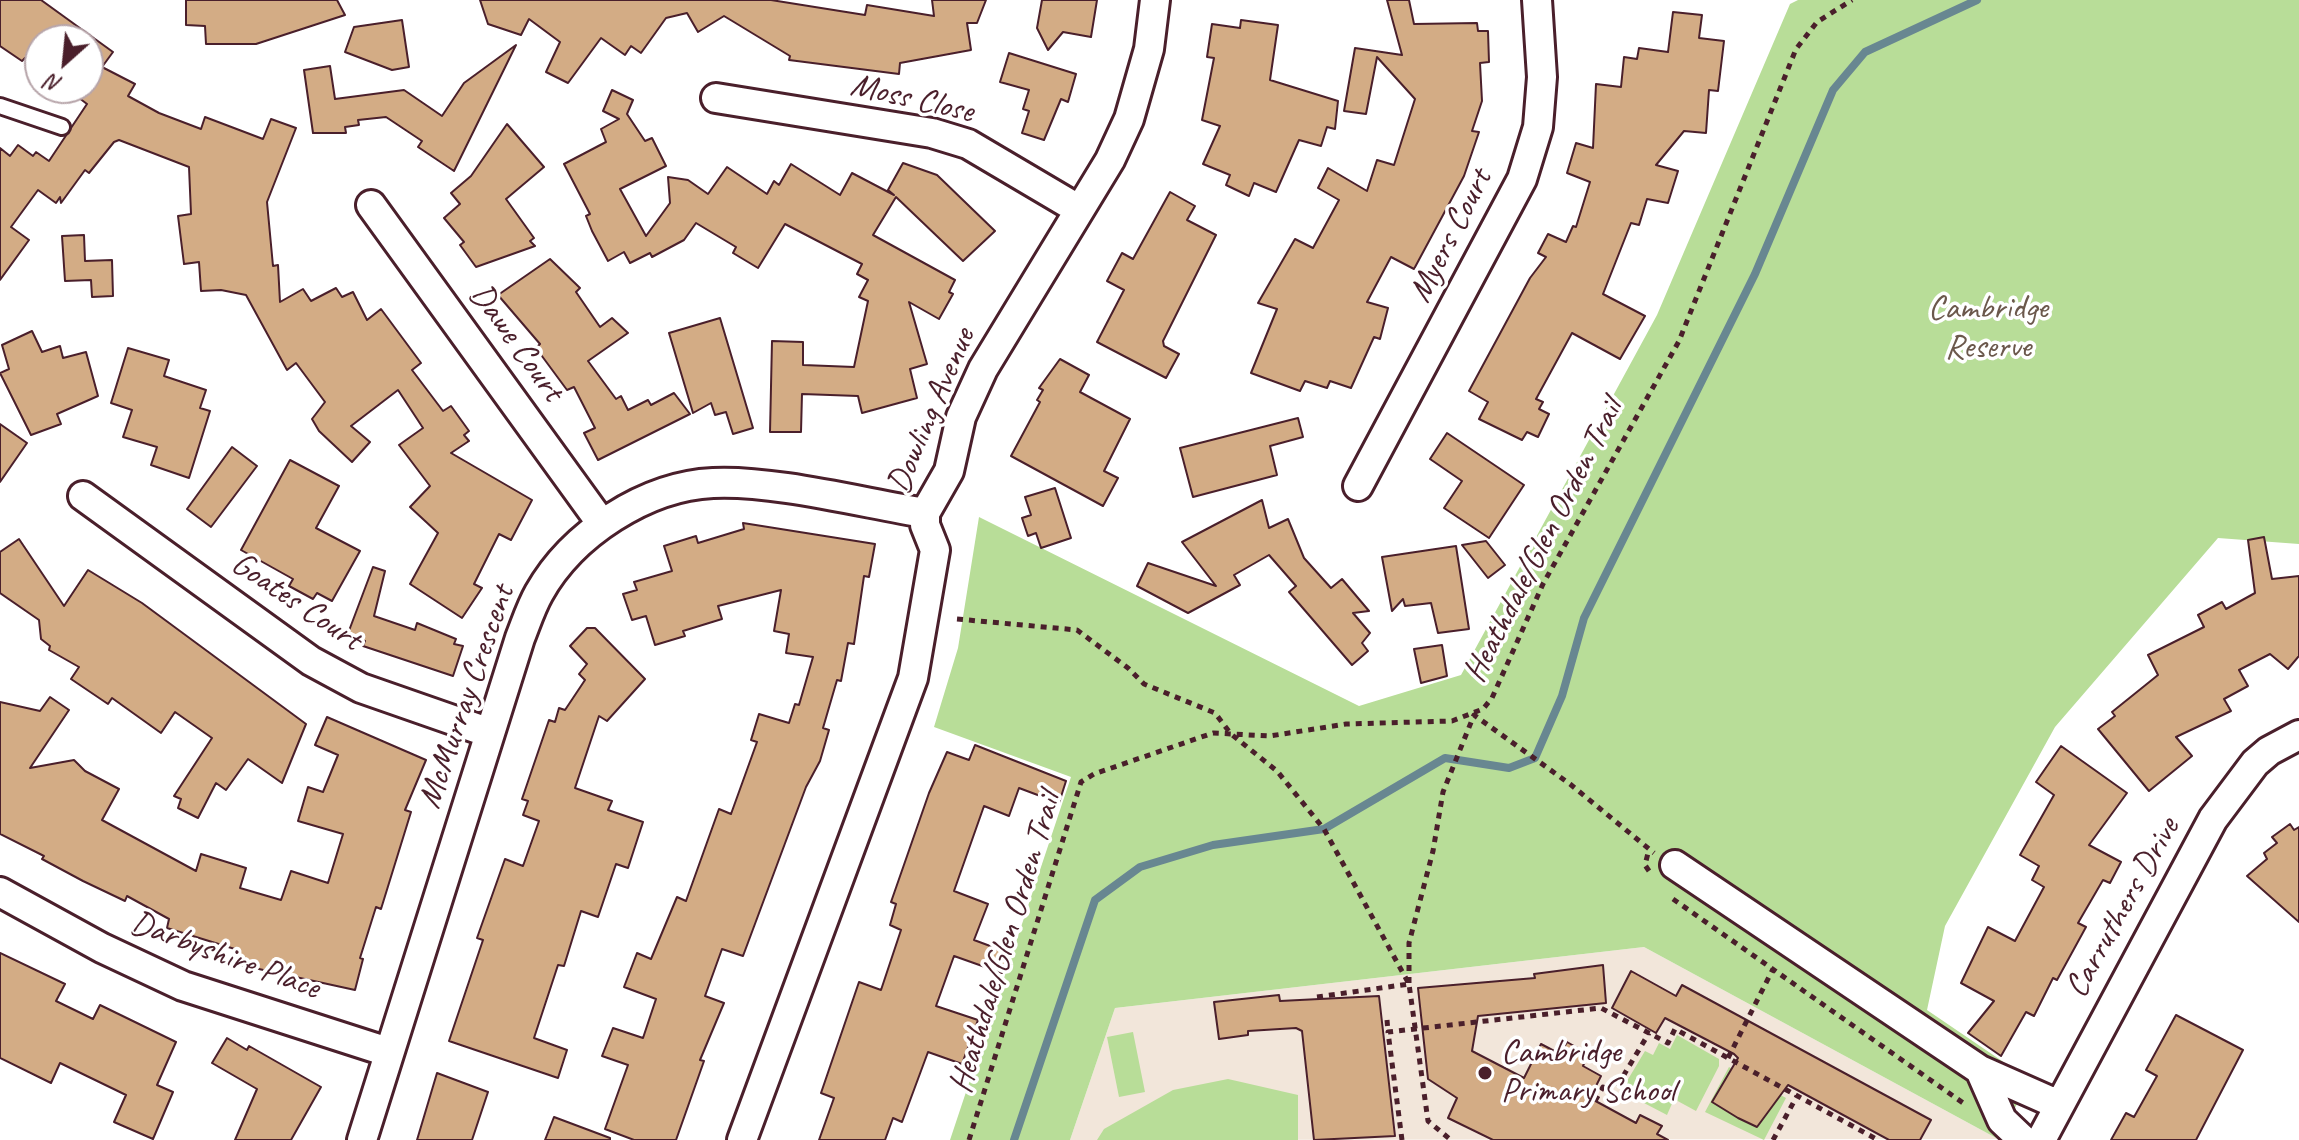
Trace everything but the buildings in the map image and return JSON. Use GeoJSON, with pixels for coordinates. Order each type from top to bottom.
{"type":"FeatureCollection","features":[{"type":"Feature","properties":{"kind":"street","name":"Dowling Avenue"},"geometry":{"type":"LineString","coordinates":[[742,1140],[913,678],[935,550],[925,525],[925,513],[949,471],[961,417],[983,369],[1110,160],[1129,119],[1149,49],[1155,0]]}},
{"type":"Feature","properties":{"kind":"street","name":"Myers Court"},"geometry":{"type":"LineString","coordinates":[[1358,486],[1522,179],[1538,127],[1542,77],[1537,0]]}},
{"type":"Feature","properties":{"kind":"street","name":"Moss Close"},"geometry":{"type":"LineString","coordinates":[[716,98],[944,137],[968,144],[1078,209]]}},
{"type":"Feature","properties":{"kind":"street","name":"Dawe Court"},"geometry":{"type":"LineString","coordinates":[[371,205],[602,524]]}},
{"type":"Feature","properties":{"kind":"street","name":"McMurray Crescent"},"geometry":{"type":"LineString","coordinates":[[362,1140],[490,733],[539,592],[602,524],[658,494],[713,483],[748,484],[925,513]]}},
{"type":"Feature","properties":{"kind":"street","name":"Goates Court"},"geometry":{"type":"LineString","coordinates":[[83,496],[311,661],[361,688],[490,733]]}},
{"type":"Feature","properties":{"kind":"street","name":"Carruthers Drive"},"geometry":{"type":"LineString","coordinates":[[2041,1140],[2224,801],[2255,763],[2269,751],[2299,735]]}},
{"type":"Feature","properties":{"kind":"street"},"geometry":{"type":"LineString","coordinates":[[1664,872],[1980,1070],[2059,1105]]}},
{"type":"Feature","properties":{"kind":"street","name":"Darbyshire Place"},"geometry":{"type":"LineString","coordinates":[[0,892],[102,948],[183,986],[388,1052]]}},
{"type":"Feature","properties":{"kind":"street"},"geometry":{"type":"LineString","coordinates":[[1980,1070],[2002,1120],[2023,1140]]}},
{"type":"Feature","properties":{"kind":"lane"},"geometry":{"type":"LineString","coordinates":[[0,106],[62,127]]}},
{"type":"Feature","properties":{"kind":"path","name":"Heathdale/Glen Orden Trail"},"geometry":{"type":"LineString","coordinates":[[969,1140],[1024,975],[1072,803],[1081,782],[1094,774],[1213,733],[1270,736],[1346,724],[1452,721],[1474,715],[1492,698],[1543,584],[1679,341],[1796,49],[1817,22],[1852,0]]}},
{"type":"Feature","properties":{"kind":"path"},"geometry":{"type":"LineString","coordinates":[[957,619],[1077,630],[1128,668],[1144,684],[1215,713],[1231,734],[1277,771],[1324,829],[1409,984]]}},
{"type":"Feature","properties":{"kind":"path"},"geometry":{"type":"LineString","coordinates":[[1451,1140],[1428,1121],[1409,984],[1409,943],[1433,851],[1443,792],[1474,715],[1570,784],[1649,849],[1664,872]]}},
{"type":"Feature","properties":{"kind":"path"},"geometry":{"type":"LineString","coordinates":[[1649,849],[1645,865],[1664,872]]}},
{"type":"Feature","properties":{"kind":"path"},"geometry":{"type":"LineString","coordinates":[[1671,897],[1972,1110]]}},
{"type":"Feature","properties":{"kind":"path"},"geometry":{"type":"LineString","coordinates":[[1728,1058],[1773,969]]}},
{"type":"Feature","properties":{"kind":"path"},"geometry":{"type":"LineString","coordinates":[[1317,997],[1409,984]]}},
{"type":"Feature","properties":{"kind":"path"},"geometry":{"type":"LineString","coordinates":[[1388,1032],[1601,1008],[1668,1043],[1675,1029],[1878,1140]]}},
{"type":"Feature","properties":{"kind":"path"},"geometry":{"type":"LineString","coordinates":[[1387,1020],[1402,1140]]}},
{"type":"Feature","properties":{"kind":"path"},"geometry":{"type":"LineString","coordinates":[[1595,1101],[1603,1087],[1613,1093],[1649,1033]]}},
{"type":"Feature","properties":{"kind":"path"},"geometry":{"type":"LineString","coordinates":[[1773,1140],[1797,1096]]}},
{"type":"Feature","properties":{"kind":"shaded area","name":"Cambridge Primary School"},"geometry":{"type":"Polygon","coordinates":[[[1644,947],[1998,1139],[1070,1140],[1115,1008],[1644,947]]]}},
{"type":"Feature","properties":{"kind":"green space","name":"Cambridge Reserve"},"geometry":{"type":"Polygon","coordinates":[[[1798,0],[2299,0],[2299,544],[2218,538],[2055,727],[1945,926],[1927,1010],[2030,1080],[1998,1139],[1644,947],[1115,1008],[1070,1140],[950,1140],[1071,777],[934,727],[958,648],[979,517],[1359,706],[1461,675],[1657,315],[1790,4],[1798,0]]]}},
{"type":"Feature","properties":{"kind":"green space"},"geometry":{"type":"Polygon","coordinates":[[[1133,1032],[1145,1092],[1119,1097],[1107,1037],[1133,1032]]]}},
{"type":"Feature","properties":{"kind":"green space"},"geometry":{"type":"Polygon","coordinates":[[[1677,1035],[1719,1059],[1719,1066],[1696,1111],[1674,1099],[1667,1115],[1621,1091],[1645,1051],[1653,1055],[1659,1043],[1670,1049],[1677,1035]]]}},
{"type":"Feature","properties":{"kind":"green space"},"geometry":{"type":"Polygon","coordinates":[[[1729,1067],[1786,1098],[1764,1140],[1705,1112],[1729,1067]]]}},
{"type":"Feature","properties":{"kind":"green space"},"geometry":{"type":"Polygon","coordinates":[[[1228,1079],[1298,1095],[1298,1140],[1097,1140],[1104,1129],[1173,1090],[1228,1079]]]}},
{"type":"Feature","properties":{"kind":"waterway"},"geometry":{"type":"LineString","coordinates":[[1014,1140],[1095,900],[1140,867],[1213,845],[1324,829],[1445,758],[1509,768],[1535,758],[1562,696],[1584,618],[1755,274],[1833,90],[1865,52],[1977,0]]}},
{"type":"Feature","properties":{"kind":"place","name":"Cambridge Primary School"},"geometry":{"type":"Point","coordinates":[1485,1073]}}]}
